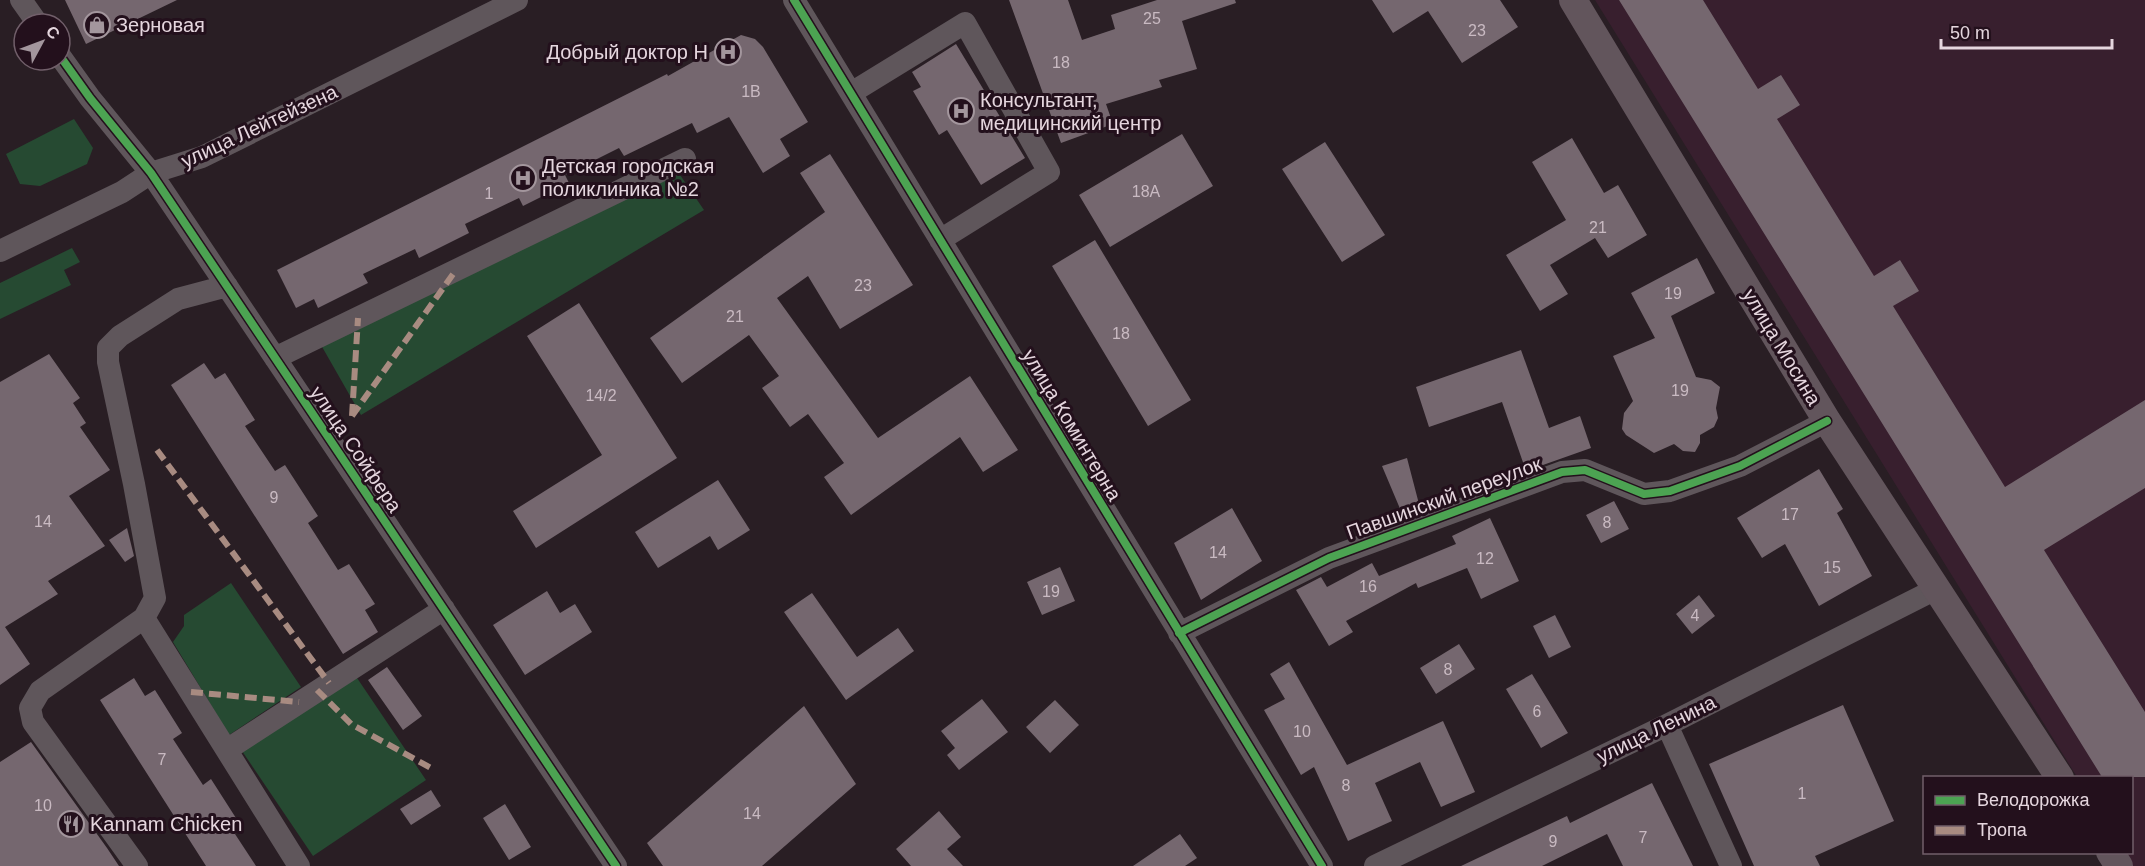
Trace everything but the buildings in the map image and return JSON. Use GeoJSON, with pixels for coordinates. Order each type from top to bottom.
{"type":"FeatureCollection","features":[{"type":"Feature","properties":{"kind":"main road","name":"улица Мосина"},"geometry":{"type":"LineString","coordinates":[[1573,0],[1827,421],[2059,776]]}},
{"type":"Feature","properties":{"kind":"street","name":"улица Лейтейзена"},"geometry":{"type":"LineString","coordinates":[[0,251],[122,192],[151,173],[202,157],[482,8],[517,0]]}},
{"type":"Feature","properties":{"kind":"street","name":"улица Коминтерна"},"geometry":{"type":"LineString","coordinates":[[794,0],[1323,866]]}},
{"type":"Feature","properties":{"kind":"street"},"geometry":{"type":"LineString","coordinates":[[851,93],[966,22],[1049,172],[940,240]]}},
{"type":"Feature","properties":{"kind":"street","name":"улица Сойфера"},"geometry":{"type":"LineString","coordinates":[[71,72],[151,173],[616,866]]}},
{"type":"Feature","properties":{"kind":"street"},"geometry":{"type":"LineString","coordinates":[[275,358],[685,159]]}},
{"type":"Feature","properties":{"kind":"street"},"geometry":{"type":"LineString","coordinates":[[137,866],[33,722],[30,708],[40,691],[144,618],[155,598],[108,362],[108,348],[120,336],[178,299],[227,286]]}},
{"type":"Feature","properties":{"kind":"street","name":"Павшинский переулок"},"geometry":{"type":"LineString","coordinates":[[1179,633],[1329,558],[1562,472],[1585,470],[1644,494],[1670,491],[1740,466],[1827,421]]}},
{"type":"Feature","properties":{"kind":"street","name":"улица Ленина"},"geometry":{"type":"LineString","coordinates":[[1375,866],[1667,724],[1936,589]]}},
{"type":"Feature","properties":{"kind":"street"},"geometry":{"type":"LineString","coordinates":[[228,749],[444,609]]}},
{"type":"Feature","properties":{"kind":"street"},"geometry":{"type":"LineString","coordinates":[[144,618],[228,749],[299,866]]}},
{"type":"Feature","properties":{"kind":"street"},"geometry":{"type":"LineString","coordinates":[[1667,724],[1731,866]]}},
{"type":"Feature","properties":{"kind":"shaded area"},"geometry":{"type":"Polygon","coordinates":[[[1595,0],[2145,0],[2145,866],[2132,866],[2125,854],[2133,854],[2133,776],[2076,776],[1595,0]]]}},
{"type":"Feature","properties":{"kind":"green space"},"geometry":{"type":"Polygon","coordinates":[[[74,119],[93,148],[87,164],[40,186],[20,184],[6,154],[74,119]]]}},
{"type":"Feature","properties":{"kind":"green space"},"geometry":{"type":"Polygon","coordinates":[[[676,169],[704,210],[361,415],[321,345],[676,169]]]}},
{"type":"Feature","properties":{"kind":"green space"},"geometry":{"type":"Polygon","coordinates":[[[72,248],[80,262],[64,270],[71,285],[0,319],[0,283],[72,248]]]}},
{"type":"Feature","properties":{"kind":"green space"},"geometry":{"type":"Polygon","coordinates":[[[231,583],[301,687],[229,735],[173,642],[184,626],[184,615],[231,583]]]}},
{"type":"Feature","properties":{"kind":"green space"},"geometry":{"type":"Polygon","coordinates":[[[353,672],[426,780],[313,856],[240,748],[353,672]]]}},
{"type":"Feature","properties":{"kind":"tram line"},"geometry":{"type":"LineString","coordinates":[[789,0],[1317,866]]}},
{"type":"Feature","properties":{"kind":"tram line"},"geometry":{"type":"LineString","coordinates":[[800,0],[1329,866]]}},
{"type":"Feature","properties":{"kind":"marked path"},"geometry":{"type":"LineString","coordinates":[[352,416],[456,270]]}},
{"type":"Feature","properties":{"kind":"marked path"},"geometry":{"type":"LineString","coordinates":[[352,416],[358,318]]}},
{"type":"Feature","properties":{"kind":"marked path"},"geometry":{"type":"LineString","coordinates":[[157,450],[329,683]]}},
{"type":"Feature","properties":{"kind":"marked path"},"geometry":{"type":"LineString","coordinates":[[317,690],[351,724],[431,768]]}},
{"type":"Feature","properties":{"kind":"marked path"},"geometry":{"type":"LineString","coordinates":[[191,692],[299,702]]}},
{"type":"Feature","properties":{"kind":"cycle path"},"geometry":{"type":"LineString","coordinates":[[794,0],[1322,866]]}},
{"type":"Feature","properties":{"kind":"cycle path"},"geometry":{"type":"LineString","coordinates":[[71,72],[151,173],[616,866]]}},
{"type":"Feature","properties":{"kind":"cycle path"},"geometry":{"type":"LineString","coordinates":[[1179,633],[1329,558],[1562,472],[1585,470],[1644,494],[1670,491],[1740,466],[1827,421]]}},
{"type":"Feature","properties":{"kind":"place","name":"Зерновая"},"geometry":{"type":"Point","coordinates":[97,25]}},
{"type":"Feature","properties":{"kind":"place","name":"Добрый доктор Н"},"geometry":{"type":"Point","coordinates":[728,52]}},
{"type":"Feature","properties":{"kind":"place","name":"Консультант, медицинский центр"},"geometry":{"type":"Point","coordinates":[961,111]}},
{"type":"Feature","properties":{"kind":"place","name":"Детская городская поликлиника №2"},"geometry":{"type":"Point","coordinates":[523,178]}},
{"type":"Feature","properties":{"kind":"place","name":"Kannam Chicken"},"geometry":{"type":"Point","coordinates":[71,824]}}]}
